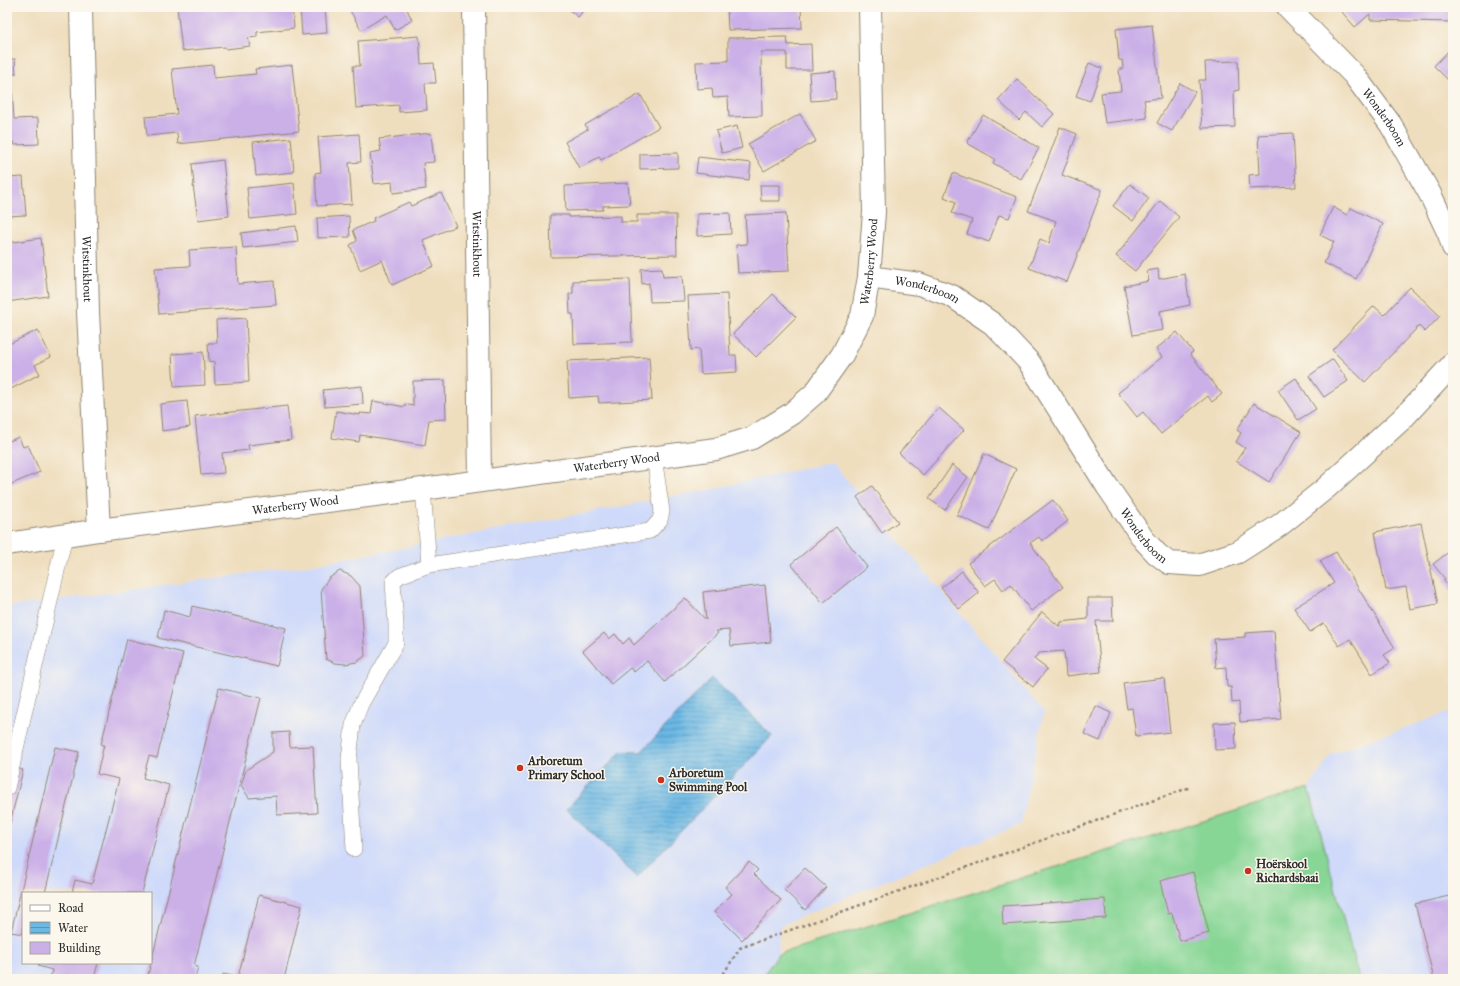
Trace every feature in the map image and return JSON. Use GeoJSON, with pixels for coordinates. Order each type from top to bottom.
{"type":"FeatureCollection","features":[{"type":"Feature","properties":{"kind":"street","name":"Witstinkhout"},"geometry":{"type":"LineString","coordinates":[[82,7],[88,312],[99,530]]}},
{"type":"Feature","properties":{"kind":"street","name":"Witstinkhout"},"geometry":{"type":"LineString","coordinates":[[474,7],[480,481]]}},
{"type":"Feature","properties":{"kind":"street","name":"Waterberry Wood"},"geometry":{"type":"LineString","coordinates":[[7,544],[99,530],[423,489],[716,449],[752,438],[791,414],[815,393],[842,356],[862,316],[869,277],[874,212],[870,7]]}},
{"type":"Feature","properties":{"kind":"street","name":"Wonderboom"},"geometry":{"type":"LineString","coordinates":[[1288,7],[1354,75],[1391,125],[1430,194],[1449,234],[1453,247]]}},
{"type":"Feature","properties":{"kind":"street","name":"Wonderboom"},"geometry":{"type":"LineString","coordinates":[[869,277],[919,284],[952,296],[993,324],[1029,362],[1107,486],[1144,540],[1157,554],[1169,563],[1199,565],[1238,552],[1280,525],[1326,488],[1403,418],[1453,363]]}},
{"type":"Feature","properties":{"kind":"lane"},"geometry":{"type":"LineString","coordinates":[[354,849],[349,759],[353,725],[361,704],[396,643],[393,582],[399,576],[429,565],[650,531],[660,520],[662,511],[654,458]]}},
{"type":"Feature","properties":{"kind":"lane"},"geometry":{"type":"LineString","coordinates":[[423,489],[429,565]]}},
{"type":"Feature","properties":{"kind":"lane"},"geometry":{"type":"LineString","coordinates":[[7,788],[65,536]]}},
{"type":"Feature","properties":{"kind":"path"},"geometry":{"type":"LineString","coordinates":[[720,979],[740,948],[1191,787]]}},
{"type":"Feature","properties":{"kind":"shaded area","name":"Arboretum Primary School"},"geometry":{"type":"Polygon","coordinates":[[[832,462],[1044,712],[1021,824],[780,925],[778,954],[1309,788],[1331,754],[1453,711],[1453,979],[7,979],[7,607],[323,563],[707,490],[832,462]]]}},
{"type":"Feature","properties":{"kind":"green space","name":"Hoërskool Richardsbaai"},"geometry":{"type":"Polygon","coordinates":[[[1309,788],[1359,979],[761,979],[778,954],[1309,788]]]}},
{"type":"Feature","properties":{"kind":"water","name":"Arboretum Swimming Pool"},"geometry":{"type":"Polygon","coordinates":[[[712,678],[772,736],[637,877],[566,809],[621,752],[641,752],[712,678]]]}},
{"type":"Feature","properties":{"kind":"building"},"geometry":{"type":"Polygon","coordinates":[[[177,7],[292,7],[294,28],[257,32],[257,37],[248,38],[250,46],[226,49],[225,47],[182,51],[177,7]]]}},
{"type":"Feature","properties":{"kind":"building"},"geometry":{"type":"Polygon","coordinates":[[[300,7],[325,7],[327,33],[302,35],[300,7]]]}},
{"type":"Feature","properties":{"kind":"building"},"geometry":{"type":"Polygon","coordinates":[[[348,7],[406,7],[412,20],[395,30],[387,15],[361,30],[348,7]]]}},
{"type":"Feature","properties":{"kind":"building"},"geometry":{"type":"Polygon","coordinates":[[[566,7],[586,7],[578,17],[566,7]]]}},
{"type":"Feature","properties":{"kind":"building"},"geometry":{"type":"Polygon","coordinates":[[[727,7],[801,7],[802,28],[728,30],[727,7]]]}},
{"type":"Feature","properties":{"kind":"building"},"geometry":{"type":"Polygon","coordinates":[[[1345,7],[1453,7],[1453,22],[1370,20],[1370,14],[1355,27],[1341,11],[1345,7]]]}},
{"type":"Feature","properties":{"kind":"building"},"geometry":{"type":"Polygon","coordinates":[[[1152,25],[1161,98],[1144,100],[1147,118],[1105,123],[1101,93],[1121,91],[1119,69],[1123,69],[1122,60],[1119,60],[1116,29],[1152,25]]]}},
{"type":"Feature","properties":{"kind":"building"},"geometry":{"type":"Polygon","coordinates":[[[419,36],[421,64],[434,63],[436,83],[425,83],[427,110],[399,112],[399,105],[356,108],[353,66],[360,66],[358,41],[419,36]]]}},
{"type":"Feature","properties":{"kind":"building"},"geometry":{"type":"Polygon","coordinates":[[[787,37],[788,45],[811,44],[812,70],[787,70],[787,52],[761,52],[762,116],[729,117],[728,97],[713,98],[712,88],[697,89],[696,62],[728,61],[728,38],[787,37]]]}},
{"type":"Feature","properties":{"kind":"building"},"geometry":{"type":"Polygon","coordinates":[[[1453,46],[1453,81],[1451,83],[1434,66],[1453,46]]]}},
{"type":"Feature","properties":{"kind":"building"},"geometry":{"type":"Polygon","coordinates":[[[7,59],[15,59],[16,74],[11,74],[14,119],[38,118],[39,144],[15,145],[14,142],[7,142],[7,59]]]}},
{"type":"Feature","properties":{"kind":"building"},"geometry":{"type":"Polygon","coordinates":[[[1238,61],[1239,90],[1234,91],[1235,127],[1202,128],[1199,80],[1206,80],[1205,62],[1238,61]]]}},
{"type":"Feature","properties":{"kind":"building"},"geometry":{"type":"Polygon","coordinates":[[[1089,63],[1102,68],[1090,101],[1076,96],[1089,63]]]}},
{"type":"Feature","properties":{"kind":"building"},"geometry":{"type":"Polygon","coordinates":[[[213,65],[214,78],[256,74],[255,69],[292,65],[299,131],[178,144],[177,133],[147,136],[145,117],[177,114],[172,69],[213,65]]]}},
{"type":"Feature","properties":{"kind":"building"},"geometry":{"type":"Polygon","coordinates":[[[835,71],[836,99],[811,101],[809,73],[835,71]]]}},
{"type":"Feature","properties":{"kind":"building"},"geometry":{"type":"Polygon","coordinates":[[[1017,79],[1054,114],[1042,127],[1026,112],[1019,120],[998,100],[1017,79]]]}},
{"type":"Feature","properties":{"kind":"building"},"geometry":{"type":"Polygon","coordinates":[[[1180,83],[1195,92],[1172,131],[1157,123],[1180,83]]]}},
{"type":"Feature","properties":{"kind":"building"},"geometry":{"type":"Polygon","coordinates":[[[640,94],[659,127],[601,160],[599,157],[579,168],[565,142],[588,129],[585,125],[640,94]]]}},
{"type":"Feature","properties":{"kind":"building"},"geometry":{"type":"Polygon","coordinates":[[[800,114],[816,141],[764,171],[748,144],[800,114]]]}},
{"type":"Feature","properties":{"kind":"building"},"geometry":{"type":"Polygon","coordinates":[[[983,115],[1039,148],[1021,179],[993,163],[995,159],[967,143],[983,115]]]}},
{"type":"Feature","properties":{"kind":"building"},"geometry":{"type":"Polygon","coordinates":[[[737,126],[742,148],[722,153],[716,131],[737,126]]]}},
{"type":"Feature","properties":{"kind":"building"},"geometry":{"type":"Polygon","coordinates":[[[1060,127],[1077,134],[1062,175],[1102,190],[1067,282],[1029,268],[1040,239],[1049,243],[1056,221],[1028,211],[1060,127]]]}},
{"type":"Feature","properties":{"kind":"building"},"geometry":{"type":"Polygon","coordinates":[[[431,133],[434,162],[423,163],[426,189],[393,193],[392,182],[374,184],[370,153],[381,151],[379,139],[431,133]]]}},
{"type":"Feature","properties":{"kind":"building"},"geometry":{"type":"Polygon","coordinates":[[[1293,133],[1296,187],[1250,189],[1249,175],[1260,174],[1258,135],[1293,133]]]}},
{"type":"Feature","properties":{"kind":"building"},"geometry":{"type":"Polygon","coordinates":[[[359,134],[361,162],[349,163],[352,204],[317,206],[315,173],[321,172],[318,137],[359,134]]]}},
{"type":"Feature","properties":{"kind":"building"},"geometry":{"type":"Polygon","coordinates":[[[291,138],[294,172],[256,176],[253,142],[291,138]]]}},
{"type":"Feature","properties":{"kind":"building"},"geometry":{"type":"Polygon","coordinates":[[[678,153],[678,168],[640,169],[640,154],[678,153]]]}},
{"type":"Feature","properties":{"kind":"building"},"geometry":{"type":"Polygon","coordinates":[[[698,157],[751,163],[749,180],[696,173],[698,157]]]}},
{"type":"Feature","properties":{"kind":"building"},"geometry":{"type":"Polygon","coordinates":[[[223,160],[229,216],[198,220],[193,185],[192,164],[223,160]]]}},
{"type":"Feature","properties":{"kind":"building"},"geometry":{"type":"Polygon","coordinates":[[[953,173],[1017,197],[1009,218],[999,215],[989,242],[967,234],[972,220],[952,213],[956,202],[944,197],[953,173]]]}},
{"type":"Feature","properties":{"kind":"building"},"geometry":{"type":"Polygon","coordinates":[[[23,177],[26,215],[7,216],[7,178],[23,177]]]}},
{"type":"Feature","properties":{"kind":"building"},"geometry":{"type":"Polygon","coordinates":[[[294,183],[297,214],[250,219],[247,188],[294,183]]]}},
{"type":"Feature","properties":{"kind":"building"},"geometry":{"type":"Polygon","coordinates":[[[628,183],[630,205],[603,206],[603,210],[566,211],[565,186],[628,183]]]}},
{"type":"Feature","properties":{"kind":"building"},"geometry":{"type":"Polygon","coordinates":[[[1130,184],[1149,198],[1133,221],[1113,206],[1130,184]]]}},
{"type":"Feature","properties":{"kind":"building"},"geometry":{"type":"Polygon","coordinates":[[[760,185],[780,185],[780,201],[761,201],[760,185]]]}},
{"type":"Feature","properties":{"kind":"building"},"geometry":{"type":"Polygon","coordinates":[[[441,193],[456,226],[423,240],[434,266],[392,285],[382,260],[360,270],[350,245],[357,241],[353,230],[374,221],[373,218],[409,202],[411,206],[441,193]]]}},
{"type":"Feature","properties":{"kind":"building"},"geometry":{"type":"Polygon","coordinates":[[[1160,201],[1179,217],[1135,271],[1116,256],[1160,201]]]}},
{"type":"Feature","properties":{"kind":"building"},"geometry":{"type":"Polygon","coordinates":[[[1333,207],[1347,215],[1351,208],[1383,224],[1356,279],[1324,263],[1334,242],[1320,235],[1333,207]]]}},
{"type":"Feature","properties":{"kind":"building"},"geometry":{"type":"Polygon","coordinates":[[[730,213],[731,234],[697,236],[697,214],[730,213]]]}},
{"type":"Feature","properties":{"kind":"building"},"geometry":{"type":"Polygon","coordinates":[[[786,213],[789,271],[738,273],[736,245],[747,244],[745,215],[786,213]]]}},
{"type":"Feature","properties":{"kind":"building"},"geometry":{"type":"Polygon","coordinates":[[[550,215],[569,215],[569,217],[621,216],[621,222],[637,222],[637,215],[676,215],[677,255],[551,257],[550,215]]]}},
{"type":"Feature","properties":{"kind":"building"},"geometry":{"type":"Polygon","coordinates":[[[349,216],[350,237],[318,238],[317,218],[349,216]]]}},
{"type":"Feature","properties":{"kind":"building"},"geometry":{"type":"Polygon","coordinates":[[[296,226],[298,242],[243,248],[241,233],[296,226]]]}},
{"type":"Feature","properties":{"kind":"building"},"geometry":{"type":"Polygon","coordinates":[[[41,238],[48,296],[7,302],[7,243],[41,238]]]}},
{"type":"Feature","properties":{"kind":"building"},"geometry":{"type":"Polygon","coordinates":[[[236,247],[238,284],[274,281],[276,305],[159,314],[155,268],[190,266],[189,250],[236,247]]]}},
{"type":"Feature","properties":{"kind":"building"},"geometry":{"type":"Polygon","coordinates":[[[662,268],[663,277],[682,276],[684,301],[650,302],[649,283],[642,284],[641,269],[662,268]]]}},
{"type":"Feature","properties":{"kind":"building"},"geometry":{"type":"Polygon","coordinates":[[[1158,269],[1159,279],[1185,274],[1190,305],[1160,311],[1163,330],[1133,335],[1124,286],[1149,281],[1147,271],[1158,269]]]}},
{"type":"Feature","properties":{"kind":"building"},"geometry":{"type":"Polygon","coordinates":[[[630,279],[632,342],[574,344],[573,314],[570,314],[569,294],[573,293],[573,281],[630,279]]]}},
{"type":"Feature","properties":{"kind":"building"},"geometry":{"type":"Polygon","coordinates":[[[1410,287],[1440,316],[1425,332],[1419,326],[1365,382],[1332,350],[1374,306],[1384,315],[1410,287]]]}},
{"type":"Feature","properties":{"kind":"building"},"geometry":{"type":"Polygon","coordinates":[[[727,294],[730,355],[736,355],[737,372],[701,374],[699,349],[691,350],[688,296],[727,294]]]}},
{"type":"Feature","properties":{"kind":"building"},"geometry":{"type":"Polygon","coordinates":[[[773,294],[796,317],[756,357],[733,334],[773,294]]]}},
{"type":"Feature","properties":{"kind":"building"},"geometry":{"type":"Polygon","coordinates":[[[246,318],[249,382],[215,384],[214,361],[209,362],[208,343],[217,343],[216,320],[246,318]]]}},
{"type":"Feature","properties":{"kind":"building"},"geometry":{"type":"Polygon","coordinates":[[[38,330],[51,357],[35,365],[40,374],[7,391],[7,345],[38,330]]]}},
{"type":"Feature","properties":{"kind":"building"},"geometry":{"type":"Polygon","coordinates":[[[1177,332],[1193,352],[1190,354],[1222,394],[1212,402],[1208,396],[1161,434],[1143,412],[1137,417],[1118,393],[1162,357],[1156,349],[1177,332]]]}},
{"type":"Feature","properties":{"kind":"building"},"geometry":{"type":"Polygon","coordinates":[[[203,352],[205,385],[174,387],[172,354],[203,352]]]}},
{"type":"Feature","properties":{"kind":"building"},"geometry":{"type":"Polygon","coordinates":[[[649,357],[652,400],[599,403],[598,396],[569,398],[567,361],[649,357]]]}},
{"type":"Feature","properties":{"kind":"building"},"geometry":{"type":"Polygon","coordinates":[[[1333,359],[1348,381],[1324,397],[1309,376],[1333,359]]]}},
{"type":"Feature","properties":{"kind":"building"},"geometry":{"type":"Polygon","coordinates":[[[1296,378],[1316,409],[1298,420],[1278,390],[1296,378]]]}},
{"type":"Feature","properties":{"kind":"building"},"geometry":{"type":"Polygon","coordinates":[[[445,380],[446,419],[429,420],[425,445],[360,435],[359,442],[332,438],[336,411],[360,415],[360,413],[371,414],[373,401],[405,407],[405,404],[413,406],[413,381],[445,380]]]}},
{"type":"Feature","properties":{"kind":"building"},"geometry":{"type":"Polygon","coordinates":[[[362,386],[363,404],[325,407],[323,390],[362,386]]]}},
{"type":"Feature","properties":{"kind":"building"},"geometry":{"type":"Polygon","coordinates":[[[187,401],[190,427],[162,431],[160,404],[187,401]]]}},
{"type":"Feature","properties":{"kind":"building"},"geometry":{"type":"Polygon","coordinates":[[[1254,403],[1301,432],[1269,482],[1236,461],[1245,448],[1236,442],[1241,433],[1237,430],[1254,403]]]}},
{"type":"Feature","properties":{"kind":"building"},"geometry":{"type":"Polygon","coordinates":[[[287,406],[291,440],[248,445],[249,450],[222,453],[224,473],[201,475],[195,416],[287,406]]]}},
{"type":"Feature","properties":{"kind":"building"},"geometry":{"type":"Polygon","coordinates":[[[939,408],[964,430],[923,475],[899,453],[939,408]]]}},
{"type":"Feature","properties":{"kind":"building"},"geometry":{"type":"Polygon","coordinates":[[[19,437],[23,447],[28,445],[40,472],[7,486],[7,442],[19,437]]]}},
{"type":"Feature","properties":{"kind":"building"},"geometry":{"type":"Polygon","coordinates":[[[984,454],[1016,469],[989,530],[957,515],[984,454]]]}},
{"type":"Feature","properties":{"kind":"building"},"geometry":{"type":"Polygon","coordinates":[[[952,465],[968,477],[945,510],[929,499],[952,465]]]}},
{"type":"Feature","properties":{"kind":"building"},"geometry":{"type":"Polygon","coordinates":[[[872,486],[898,522],[882,533],[857,497],[872,486]]]}},
{"type":"Feature","properties":{"kind":"building"},"geometry":{"type":"Polygon","coordinates":[[[1053,500],[1068,521],[1042,541],[1039,537],[1030,543],[1063,587],[1031,611],[1011,584],[1003,590],[995,579],[985,586],[968,563],[1053,500]]]}},
{"type":"Feature","properties":{"kind":"building"},"geometry":{"type":"Polygon","coordinates":[[[1421,523],[1438,604],[1410,609],[1406,587],[1386,590],[1375,532],[1421,523]]]}},
{"type":"Feature","properties":{"kind":"building"},"geometry":{"type":"Polygon","coordinates":[[[836,527],[867,567],[823,603],[791,564],[836,527]]]}},
{"type":"Feature","properties":{"kind":"building"},"geometry":{"type":"Polygon","coordinates":[[[1450,551],[1453,556],[1453,593],[1443,580],[1445,579],[1433,564],[1450,551]]]}},
{"type":"Feature","properties":{"kind":"building"},"geometry":{"type":"Polygon","coordinates":[[[1336,552],[1395,648],[1384,655],[1390,663],[1372,674],[1350,639],[1339,646],[1324,623],[1310,632],[1294,608],[1334,583],[1320,561],[1336,552]]]}},
{"type":"Feature","properties":{"kind":"building"},"geometry":{"type":"Polygon","coordinates":[[[340,571],[351,576],[360,586],[365,656],[357,662],[345,664],[335,663],[326,659],[321,589],[329,578],[340,571]]]}},
{"type":"Feature","properties":{"kind":"building"},"geometry":{"type":"Polygon","coordinates":[[[962,571],[979,593],[959,609],[941,588],[962,571]]]}},
{"type":"Feature","properties":{"kind":"building"},"geometry":{"type":"Polygon","coordinates":[[[765,585],[771,642],[731,646],[729,630],[716,631],[718,633],[665,682],[647,661],[634,672],[630,668],[611,684],[583,651],[604,633],[609,639],[615,634],[623,644],[629,638],[634,645],[685,598],[706,620],[703,592],[765,585]]]}},
{"type":"Feature","properties":{"kind":"building"},"geometry":{"type":"Polygon","coordinates":[[[1088,598],[1112,598],[1113,621],[1096,621],[1101,672],[1066,676],[1064,651],[1039,653],[1034,659],[1047,669],[1033,687],[1002,662],[1042,612],[1060,627],[1061,622],[1088,619],[1088,598]]]}},
{"type":"Feature","properties":{"kind":"building"},"geometry":{"type":"Polygon","coordinates":[[[192,606],[286,628],[277,666],[158,638],[164,610],[190,617],[192,606]]]}},
{"type":"Feature","properties":{"kind":"building"},"geometry":{"type":"Polygon","coordinates":[[[1274,631],[1281,719],[1240,722],[1239,702],[1232,703],[1231,687],[1227,687],[1226,667],[1216,668],[1214,639],[1245,637],[1245,633],[1274,631]]]}},
{"type":"Feature","properties":{"kind":"building"},"geometry":{"type":"Polygon","coordinates":[[[127,639],[183,653],[157,758],[149,756],[143,778],[169,785],[142,892],[72,892],[75,880],[92,884],[119,779],[97,774],[104,745],[101,745],[127,639]]]}},
{"type":"Feature","properties":{"kind":"building"},"geometry":{"type":"Polygon","coordinates":[[[1164,678],[1170,732],[1136,736],[1132,708],[1127,709],[1123,683],[1164,678]]]}},
{"type":"Feature","properties":{"kind":"building"},"geometry":{"type":"Polygon","coordinates":[[[219,688],[261,698],[194,966],[198,967],[195,979],[147,979],[151,964],[152,964],[152,959],[219,688]]]}},
{"type":"Feature","properties":{"kind":"building"},"geometry":{"type":"Polygon","coordinates":[[[1096,706],[1111,713],[1100,741],[1084,734],[1096,706]]]}},
{"type":"Feature","properties":{"kind":"building"},"geometry":{"type":"Polygon","coordinates":[[[7,715],[12,746],[7,747],[7,715]]]}},
{"type":"Feature","properties":{"kind":"building"},"geometry":{"type":"Polygon","coordinates":[[[1235,722],[1236,749],[1215,750],[1214,723],[1235,722]]]}},
{"type":"Feature","properties":{"kind":"building"},"geometry":{"type":"Polygon","coordinates":[[[289,732],[290,747],[313,746],[317,813],[277,815],[276,796],[249,798],[241,785],[246,770],[273,752],[273,733],[289,732]]]}},
{"type":"Feature","properties":{"kind":"building"},"geometry":{"type":"Polygon","coordinates":[[[55,747],[79,752],[45,892],[22,892],[22,934],[11,932],[55,747]]]}},
{"type":"Feature","properties":{"kind":"building"},"geometry":{"type":"Polygon","coordinates":[[[7,765],[23,770],[8,831],[7,831],[7,765]]]}},
{"type":"Feature","properties":{"kind":"building"},"geometry":{"type":"Polygon","coordinates":[[[749,862],[758,870],[754,874],[781,900],[742,940],[714,912],[732,894],[725,887],[749,862]]]}},
{"type":"Feature","properties":{"kind":"building"},"geometry":{"type":"Polygon","coordinates":[[[805,868],[826,887],[805,910],[784,890],[805,868]]]}},
{"type":"Feature","properties":{"kind":"building"},"geometry":{"type":"Polygon","coordinates":[[[1193,872],[1209,933],[1180,941],[1172,913],[1168,914],[1160,881],[1193,872]]]}},
{"type":"Feature","properties":{"kind":"building"},"geometry":{"type":"Polygon","coordinates":[[[259,895],[302,906],[284,979],[222,979],[223,974],[238,977],[259,895]]]}},
{"type":"Feature","properties":{"kind":"building"},"geometry":{"type":"Polygon","coordinates":[[[1453,895],[1453,979],[1434,979],[1415,904],[1453,895]]]}},
{"type":"Feature","properties":{"kind":"building"},"geometry":{"type":"Polygon","coordinates":[[[1105,899],[1106,918],[1003,925],[1002,906],[1105,899]]]}},
{"type":"Feature","properties":{"kind":"building"},"geometry":{"type":"Polygon","coordinates":[[[39,964],[98,964],[94,979],[50,979],[52,970],[38,966],[39,964]]]}},
{"type":"Feature","properties":{"kind":"place","name":"Arboretum Primary School"},"geometry":{"type":"Point","coordinates":[520,768]}},
{"type":"Feature","properties":{"kind":"place","name":"Arboretum Swimming Pool"},"geometry":{"type":"Point","coordinates":[661,780]}},
{"type":"Feature","properties":{"kind":"place","name":"Hoërskool Richardsbaai"},"geometry":{"type":"Point","coordinates":[1248,871]}}]}
